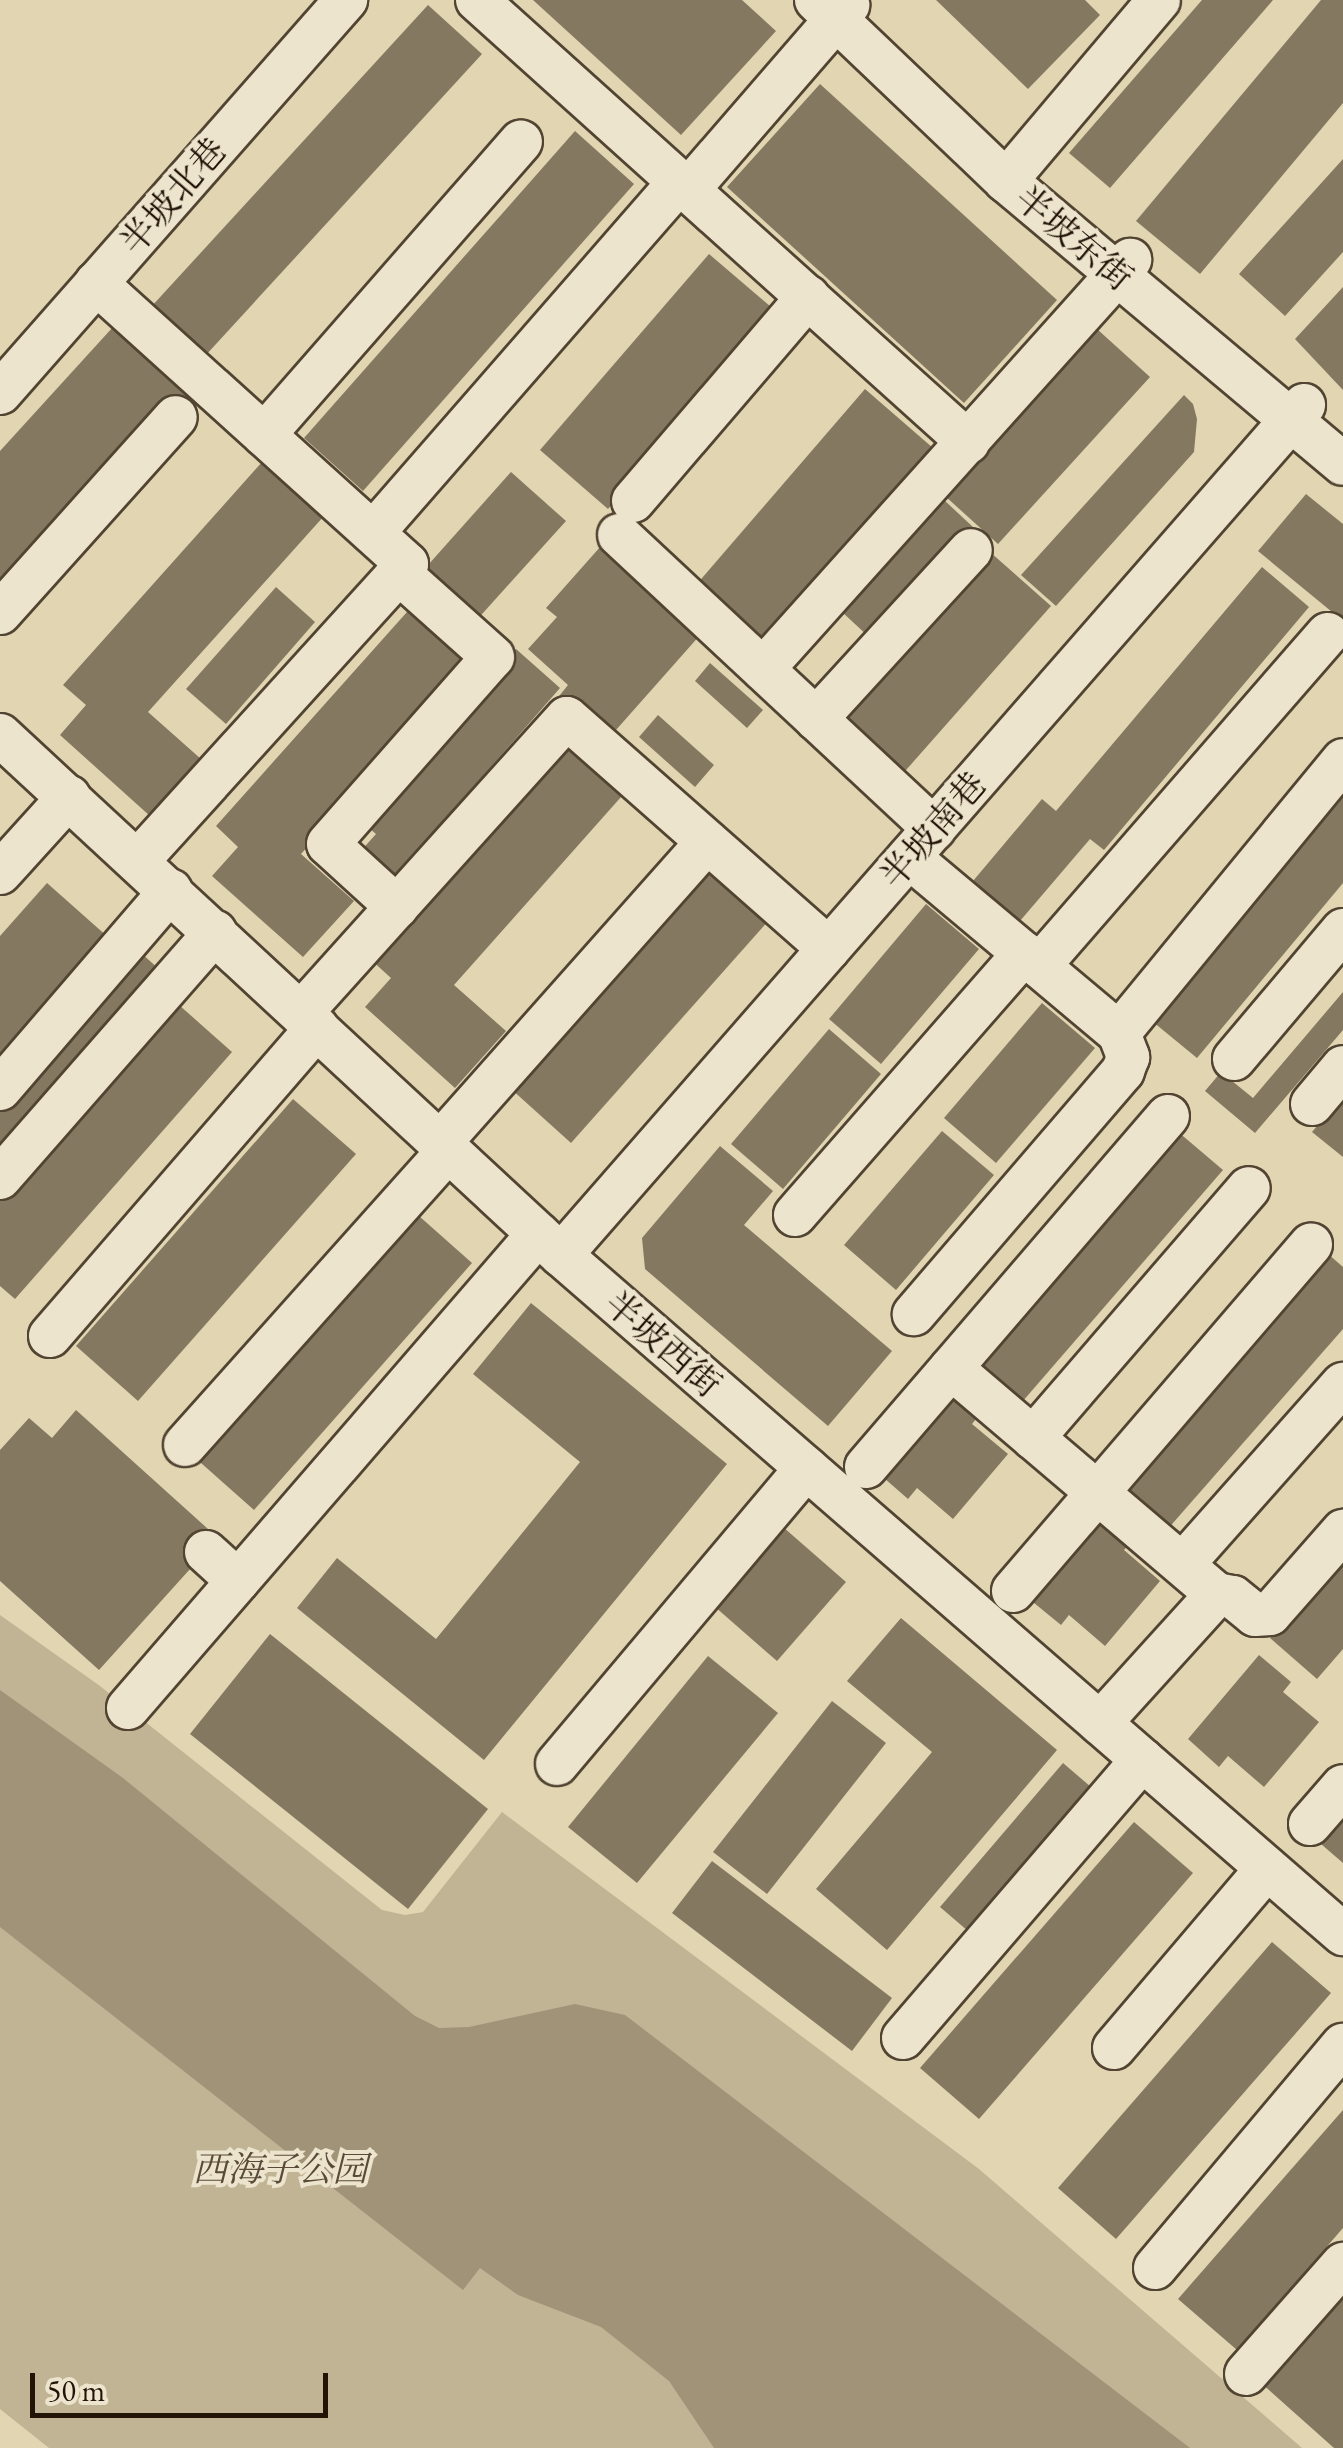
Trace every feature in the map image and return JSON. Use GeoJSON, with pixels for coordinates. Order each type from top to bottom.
{"type":"FeatureCollection","features":[{"type":"Feature","properties":{"kind":"street","name":"半坡北巷"},"geometry":{"type":"LineString","coordinates":[[0,393],[346,0]]}},
{"type":"Feature","properties":{"kind":"street"},"geometry":{"type":"LineString","coordinates":[[477,0],[968,442]]}},
{"type":"Feature","properties":{"kind":"street"},"geometry":{"type":"LineString","coordinates":[[1012,174],[1159,0]]}},
{"type":"Feature","properties":{"kind":"street"},"geometry":{"type":"LineString","coordinates":[[373,533],[683,186],[836,6]]}},
{"type":"Feature","properties":{"kind":"street","name":"半坡东街"},"geometry":{"type":"LineString","coordinates":[[836,6],[1012,174],[1339,452]]}},
{"type":"Feature","properties":{"kind":"street"},"geometry":{"type":"LineString","coordinates":[[264,435],[520,141]]}},
{"type":"Feature","properties":{"kind":"street"},"geometry":{"type":"LineString","coordinates":[[763,669],[1124,267]]}},
{"type":"Feature","properties":{"kind":"street"},"geometry":{"type":"LineString","coordinates":[[96,283],[407,564],[139,860]]}},
{"type":"Feature","properties":{"kind":"street"},"geometry":{"type":"LineString","coordinates":[[808,297],[626,518],[763,669],[816,719],[922,843],[1031,960],[1118,1033],[1128,1057],[1123,1072],[914,1314]]}},
{"type":"Feature","properties":{"kind":"street","name":"半坡南巷"},"geometry":{"type":"LineString","coordinates":[[128,1708],[238,1581],[829,949],[1297,413]]}},
{"type":"Feature","properties":{"kind":"street"},"geometry":{"type":"LineString","coordinates":[[0,613],[176,417]]}},
{"type":"Feature","properties":{"kind":"street"},"geometry":{"type":"LineString","coordinates":[[816,719],[971,550]]}},
{"type":"Feature","properties":{"kind":"street"},"geometry":{"type":"LineString","coordinates":[[397,907],[328,844],[493,657],[399,572]]}},
{"type":"Feature","properties":{"kind":"street"},"geometry":{"type":"LineString","coordinates":[[795,1215],[1328,634]]}},
{"type":"Feature","properties":{"kind":"street"},"geometry":{"type":"LineString","coordinates":[[50,1336],[309,1021],[397,907],[567,718],[829,949]]}},
{"type":"Feature","properties":{"kind":"street","name":"半坡西街"},"geometry":{"type":"LineString","coordinates":[[0,735],[550,1245],[1343,1934]]}},
{"type":"Feature","properties":{"kind":"street"},"geometry":{"type":"LineString","coordinates":[[1118,1033],[1343,760]]}},
{"type":"Feature","properties":{"kind":"street"},"geometry":{"type":"LineString","coordinates":[[0,873],[69,796]]}},
{"type":"Feature","properties":{"kind":"street"},"geometry":{"type":"LineString","coordinates":[[185,1444],[708,842]]}},
{"type":"Feature","properties":{"kind":"street"},"geometry":{"type":"LineString","coordinates":[[0,1088],[171,890]]}},
{"type":"Feature","properties":{"kind":"street"},"geometry":{"type":"LineString","coordinates":[[1234,1059],[1343,930]]}},
{"type":"Feature","properties":{"kind":"street"},"geometry":{"type":"LineString","coordinates":[[0,1178],[215,932]]}},
{"type":"Feature","properties":{"kind":"street"},"geometry":{"type":"LineString","coordinates":[[1312,1104],[1343,1067]]}},
{"type":"Feature","properties":{"kind":"street"},"geometry":{"type":"LineString","coordinates":[[866,1467],[1168,1116]]}},
{"type":"Feature","properties":{"kind":"street"},"geometry":{"type":"LineString","coordinates":[[1033,1438],[1250,1188]]}},
{"type":"Feature","properties":{"kind":"street"},"geometry":{"type":"LineString","coordinates":[[1013,1591],[1311,1245]]}},
{"type":"Feature","properties":{"kind":"street"},"geometry":{"type":"LineString","coordinates":[[951,1368],[1217,1594],[1233,1597],[1255,1615],[1270,1614],[1343,1531]]}},
{"type":"Feature","properties":{"kind":"street"},"geometry":{"type":"LineString","coordinates":[[1183,1564],[1343,1384]]}},
{"type":"Feature","properties":{"kind":"street"},"geometry":{"type":"LineString","coordinates":[[557,1764],[806,1468]]}},
{"type":"Feature","properties":{"kind":"street"},"geometry":{"type":"LineString","coordinates":[[206,1552],[238,1581]]}},
{"type":"Feature","properties":{"kind":"street"},"geometry":{"type":"LineString","coordinates":[[1100,1723],[1217,1594]]}},
{"type":"Feature","properties":{"kind":"street"},"geometry":{"type":"LineString","coordinates":[[903,2038],[1142,1760]]}},
{"type":"Feature","properties":{"kind":"street"},"geometry":{"type":"LineString","coordinates":[[1310,1824],[1343,1786]]}},
{"type":"Feature","properties":{"kind":"street"},"geometry":{"type":"LineString","coordinates":[[1114,2048],[1268,1868]]}},
{"type":"Feature","properties":{"kind":"street"},"geometry":{"type":"LineString","coordinates":[[1154,2268],[1343,2045]]}},
{"type":"Feature","properties":{"kind":"street"},"geometry":{"type":"LineString","coordinates":[[1246,2374],[1343,2264]]}},
{"type":"Feature","properties":{"kind":"green space","name":"西海子公园"},"geometry":{"type":"Polygon","coordinates":[[[0,1615],[100,1686],[382,1910],[405,1915],[423,1912],[502,1812],[979,2169],[1302,2448],[49,2448],[0,2409],[0,1615]]]}},
{"type":"Feature","properties":{"kind":"shaded area"},"geometry":{"type":"Polygon","coordinates":[[[0,1690],[123,1778],[415,2016],[439,2028],[469,2027],[575,2004],[625,2015],[1190,2448],[714,2448],[669,2381],[601,2327],[518,2295],[480,2268],[463,2290],[0,1927],[0,1690]]]}},
{"type":"Feature","properties":{"kind":"building"},"geometry":{"type":"Polygon","coordinates":[[[533,0],[742,0],[776,31],[681,135],[533,0]]]}},
{"type":"Feature","properties":{"kind":"building"},"geometry":{"type":"Polygon","coordinates":[[[936,0],[1085,0],[1100,15],[1028,89],[936,0]]]}},
{"type":"Feature","properties":{"kind":"building"},"geometry":{"type":"Polygon","coordinates":[[[1202,0],[1273,0],[1110,188],[1069,153],[1202,0]]]}},
{"type":"Feature","properties":{"kind":"building"},"geometry":{"type":"Polygon","coordinates":[[[1321,0],[1343,0],[1343,103],[1200,274],[1136,221],[1321,0]]]}},
{"type":"Feature","properties":{"kind":"building"},"geometry":{"type":"Polygon","coordinates":[[[428,5],[482,54],[205,356],[151,307],[428,5]]]}},
{"type":"Feature","properties":{"kind":"building"},"geometry":{"type":"Polygon","coordinates":[[[820,84],[1057,300],[964,403],[727,187],[820,84]]]}},
{"type":"Feature","properties":{"kind":"building"},"geometry":{"type":"Polygon","coordinates":[[[575,131],[634,184],[363,491],[304,438],[575,131]]]}},
{"type":"Feature","properties":{"kind":"building"},"geometry":{"type":"Polygon","coordinates":[[[1343,159],[1343,252],[1285,316],[1239,274],[1343,159]]]}},
{"type":"Feature","properties":{"kind":"building"},"geometry":{"type":"Polygon","coordinates":[[[709,254],[778,313],[608,509],[540,450],[709,254]]]}},
{"type":"Feature","properties":{"kind":"building"},"geometry":{"type":"Polygon","coordinates":[[[1343,287],[1343,390],[1295,339],[1343,287]]]}},
{"type":"Feature","properties":{"kind":"building"},"geometry":{"type":"Polygon","coordinates":[[[113,327],[187,393],[0,599],[0,451],[113,327]]]}},
{"type":"Feature","properties":{"kind":"building"},"geometry":{"type":"Polygon","coordinates":[[[1097,329],[1150,377],[998,544],[945,496],[1097,329]]]}},
{"type":"Feature","properties":{"kind":"building"},"geometry":{"type":"Polygon","coordinates":[[[865,389],[933,448],[764,644],[696,585],[865,389]]]}},
{"type":"Feature","properties":{"kind":"building"},"geometry":{"type":"Polygon","coordinates":[[[1184,395],[1193,404],[1197,419],[1194,452],[1056,606],[1021,575],[1184,395]]]}},
{"type":"Feature","properties":{"kind":"building"},"geometry":{"type":"Polygon","coordinates":[[[263,461],[324,516],[148,712],[201,759],[150,816],[60,735],[86,705],[63,685],[263,461]]]}},
{"type":"Feature","properties":{"kind":"building"},"geometry":{"type":"Polygon","coordinates":[[[511,472],[566,521],[474,623],[420,574],[511,472]]]}},
{"type":"Feature","properties":{"kind":"building"},"geometry":{"type":"Polygon","coordinates":[[[1306,494],[1343,524],[1343,621],[1258,551],[1306,494]]]}},
{"type":"Feature","properties":{"kind":"building"},"geometry":{"type":"Polygon","coordinates":[[[944,500],[973,527],[870,638],[841,611],[944,500]]]}},
{"type":"Feature","properties":{"kind":"building"},"geometry":{"type":"Polygon","coordinates":[[[601,546],[701,634],[608,739],[560,695],[568,685],[528,649],[557,617],[546,608],[601,546]]]}},
{"type":"Feature","properties":{"kind":"building"},"geometry":{"type":"Polygon","coordinates":[[[990,552],[1051,606],[899,778],[838,723],[990,552]]]}},
{"type":"Feature","properties":{"kind":"building"},"geometry":{"type":"Polygon","coordinates":[[[1262,567],[1309,607],[1104,850],[1090,839],[1020,921],[973,881],[1042,799],[1056,811],[1262,567]]]}},
{"type":"Feature","properties":{"kind":"building"},"geometry":{"type":"Polygon","coordinates":[[[276,587],[315,622],[226,724],[186,689],[276,587]]]}},
{"type":"Feature","properties":{"kind":"building"},"geometry":{"type":"Polygon","coordinates":[[[415,603],[476,657],[301,854],[354,901],[303,957],[212,876],[238,847],[216,826],[415,603]]]}},
{"type":"Feature","properties":{"kind":"building"},"geometry":{"type":"Polygon","coordinates":[[[516,649],[560,688],[391,881],[359,853],[376,834],[363,823],[516,649]]]}},
{"type":"Feature","properties":{"kind":"building"},"geometry":{"type":"Polygon","coordinates":[[[710,663],[763,710],[747,728],[695,681],[710,663]]]}},
{"type":"Feature","properties":{"kind":"building"},"geometry":{"type":"Polygon","coordinates":[[[658,715],[714,765],[695,787],[639,737],[658,715]]]}},
{"type":"Feature","properties":{"kind":"building"},"geometry":{"type":"Polygon","coordinates":[[[567,733],[629,788],[454,985],[506,1031],[455,1088],[365,1007],[391,978],[369,958],[567,733]]]}},
{"type":"Feature","properties":{"kind":"building"},"geometry":{"type":"Polygon","coordinates":[[[1343,782],[1343,883],[1197,1058],[1147,1017],[1343,782]]]}},
{"type":"Feature","properties":{"kind":"building"},"geometry":{"type":"Polygon","coordinates":[[[709,864],[770,919],[571,1143],[510,1088],[709,864]]]}},
{"type":"Feature","properties":{"kind":"building"},"geometry":{"type":"Polygon","coordinates":[[[47,883],[109,938],[0,1061],[0,936],[47,883]]]}},
{"type":"Feature","properties":{"kind":"building"},"geometry":{"type":"Polygon","coordinates":[[[926,904],[979,949],[881,1064],[829,1019],[926,904]]]}},
{"type":"Feature","properties":{"kind":"building"},"geometry":{"type":"Polygon","coordinates":[[[140,952],[161,971],[0,1154],[0,1110],[140,952]]]}},
{"type":"Feature","properties":{"kind":"building"},"geometry":{"type":"Polygon","coordinates":[[[1343,992],[1343,1030],[1255,1133],[1205,1091],[1221,1072],[1253,1098],[1343,992]]]}},
{"type":"Feature","properties":{"kind":"building"},"geometry":{"type":"Polygon","coordinates":[[[170,997],[232,1052],[15,1299],[0,1286],[0,1190],[170,997]]]}},
{"type":"Feature","properties":{"kind":"building"},"geometry":{"type":"Polygon","coordinates":[[[1042,1003],[1095,1048],[996,1163],[944,1118],[1042,1003]]]}},
{"type":"Feature","properties":{"kind":"building"},"geometry":{"type":"Polygon","coordinates":[[[829,1029],[881,1074],[783,1189],[731,1144],[829,1029]]]}},
{"type":"Feature","properties":{"kind":"building"},"geometry":{"type":"Polygon","coordinates":[[[1343,1095],[1343,1157],[1312,1132],[1343,1095]]]}},
{"type":"Feature","properties":{"kind":"building"},"geometry":{"type":"Polygon","coordinates":[[[293,1099],[356,1154],[138,1401],[76,1346],[293,1099]]]}},
{"type":"Feature","properties":{"kind":"building"},"geometry":{"type":"Polygon","coordinates":[[[1170,1125],[1223,1170],[1016,1409],[964,1364],[1170,1125]]]}},
{"type":"Feature","properties":{"kind":"building"},"geometry":{"type":"Polygon","coordinates":[[[942,1131],[994,1175],[896,1290],[844,1245],[942,1131]]]}},
{"type":"Feature","properties":{"kind":"building"},"geometry":{"type":"Polygon","coordinates":[[[720,1146],[773,1191],[744,1225],[892,1351],[828,1426],[645,1269],[642,1238],[720,1146]]]}},
{"type":"Feature","properties":{"kind":"building"},"geometry":{"type":"Polygon","coordinates":[[[410,1208],[472,1263],[254,1510],[192,1455],[410,1208]]]}},
{"type":"Feature","properties":{"kind":"building"},"geometry":{"type":"Polygon","coordinates":[[[1327,1253],[1343,1267],[1343,1329],[1166,1531],[1120,1490],[1327,1253]]]}},
{"type":"Feature","properties":{"kind":"building"},"geometry":{"type":"Polygon","coordinates":[[[531,1303],[727,1464],[484,1760],[297,1608],[337,1558],[436,1639],[580,1462],[473,1374],[531,1303]]]}},
{"type":"Feature","properties":{"kind":"building"},"geometry":{"type":"Polygon","coordinates":[[[948,1387],[980,1414],[972,1424],[1008,1454],[953,1519],[917,1488],[908,1499],[876,1471],[948,1387]]]}},
{"type":"Feature","properties":{"kind":"building"},"geometry":{"type":"Polygon","coordinates":[[[76,1410],[218,1538],[99,1670],[0,1581],[0,1450],[29,1418],[52,1438],[76,1410]]]}},
{"type":"Feature","properties":{"kind":"building"},"geometry":{"type":"Polygon","coordinates":[[[1100,1514],[1132,1541],[1124,1550],[1160,1581],[1105,1646],[1069,1615],[1061,1625],[1028,1598],[1100,1514]]]}},
{"type":"Feature","properties":{"kind":"building"},"geometry":{"type":"Polygon","coordinates":[[[783,1527],[846,1582],[777,1661],[714,1606],[783,1527]]]}},
{"type":"Feature","properties":{"kind":"building"},"geometry":{"type":"Polygon","coordinates":[[[1343,1554],[1343,1649],[1317,1679],[1270,1638],[1343,1554]]]}},
{"type":"Feature","properties":{"kind":"building"},"geometry":{"type":"Polygon","coordinates":[[[901,1618],[1057,1750],[887,1950],[816,1889],[932,1752],[847,1681],[901,1618]]]}},
{"type":"Feature","properties":{"kind":"building"},"geometry":{"type":"Polygon","coordinates":[[[270,1634],[488,1809],[408,1909],[190,1734],[270,1634]]]}},
{"type":"Feature","properties":{"kind":"building"},"geometry":{"type":"Polygon","coordinates":[[[1259,1655],[1291,1682],[1283,1692],[1319,1722],[1264,1787],[1228,1756],[1219,1767],[1188,1739],[1259,1655]]]}},
{"type":"Feature","properties":{"kind":"building"},"geometry":{"type":"Polygon","coordinates":[[[708,1656],[778,1713],[637,1883],[568,1827],[708,1656]]]}},
{"type":"Feature","properties":{"kind":"building"},"geometry":{"type":"Polygon","coordinates":[[[832,1701],[886,1743],[767,1894],[713,1852],[832,1701]]]}},
{"type":"Feature","properties":{"kind":"building"},"geometry":{"type":"Polygon","coordinates":[[[1063,1763],[1091,1787],[968,1931],[940,1907],[1063,1763]]]}},
{"type":"Feature","properties":{"kind":"building"},"geometry":{"type":"Polygon","coordinates":[[[1343,1818],[1343,1863],[1321,1844],[1343,1818]]]}},
{"type":"Feature","properties":{"kind":"building"},"geometry":{"type":"Polygon","coordinates":[[[1134,1822],[1193,1873],[979,2119],[920,2068],[1134,1822]]]}},
{"type":"Feature","properties":{"kind":"building"},"geometry":{"type":"Polygon","coordinates":[[[712,1861],[892,1998],[852,2051],[672,1913],[712,1861]]]}},
{"type":"Feature","properties":{"kind":"building"},"geometry":{"type":"Polygon","coordinates":[[[1272,1942],[1331,1993],[1116,2239],[1058,2188],[1272,1942]]]}},
{"type":"Feature","properties":{"kind":"building"},"geometry":{"type":"Polygon","coordinates":[[[1343,2110],[1343,2228],[1237,2350],[1178,2299],[1343,2110]]]}},
{"type":"Feature","properties":{"kind":"building"},"geometry":{"type":"Polygon","coordinates":[[[1343,2289],[1343,2448],[1334,2448],[1260,2382],[1343,2289]]]}}]}
